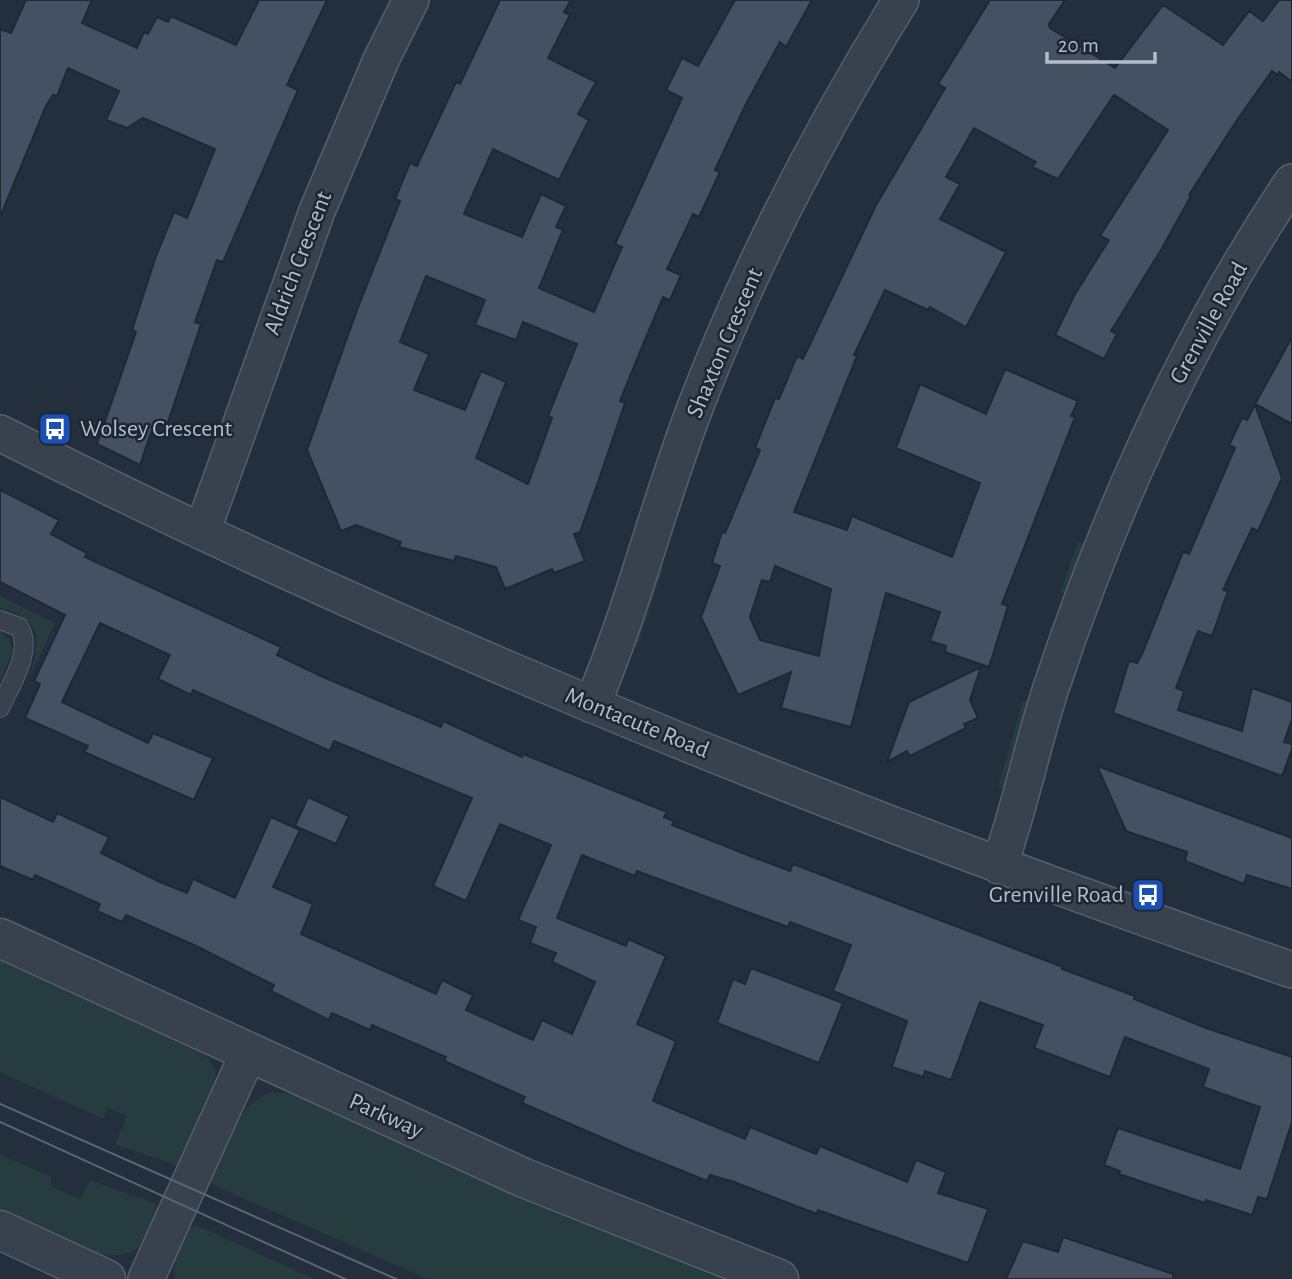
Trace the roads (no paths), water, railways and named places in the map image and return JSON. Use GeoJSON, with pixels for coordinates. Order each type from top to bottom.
{"type":"FeatureCollection","features":[{"type":"Feature","properties":{"kind":"street","name":"Aldrich Crescent"},"geometry":{"type":"LineString","coordinates":[[202,532],[317,211],[381,60],[411,0]]}},
{"type":"Feature","properties":{"kind":"street","name":"Shaxton Crescent"},"geometry":{"type":"LineString","coordinates":[[592,705],[698,401],[736,309],[816,149],[901,0]]}},
{"type":"Feature","properties":{"kind":"street","name":"Grenville Road"},"geometry":{"type":"LineString","coordinates":[[999,866],[1052,684],[1122,498],[1200,335],[1292,182]]}},
{"type":"Feature","properties":{"kind":"street","name":"Montacute Road"},"geometry":{"type":"LineString","coordinates":[[0,433],[202,532],[592,705],[999,866],[1292,970]]}},
{"type":"Feature","properties":{"kind":"street","name":"Parkway"},"geometry":{"type":"LineString","coordinates":[[0,938],[248,1054],[524,1178],[779,1279]]}},
{"type":"Feature","properties":{"kind":"street"},"geometry":{"type":"LineString","coordinates":[[146,1279],[248,1054]]}},
{"type":"Feature","properties":{"kind":"street"},"geometry":{"type":"LineString","coordinates":[[0,1230],[106,1279]]}},
{"type":"Feature","properties":{"kind":"lane"},"geometry":{"type":"LineString","coordinates":[[0,620],[19,627],[24,639],[18,668],[0,708]]}},
{"type":"Feature","properties":{"kind":"tram line"},"geometry":{"type":"LineString","coordinates":[[0,1104],[396,1279]]}},
{"type":"Feature","properties":{"kind":"tram line"},"geometry":{"type":"LineString","coordinates":[[0,1122],[345,1279]]}},
{"type":"Feature","properties":{"kind":"place","name":"Wolsey Crescent"},"geometry":{"type":"Point","coordinates":[55,429]}},
{"type":"Feature","properties":{"kind":"place","name":"Grenville Road"},"geometry":{"type":"Point","coordinates":[1148,895]}}]}
